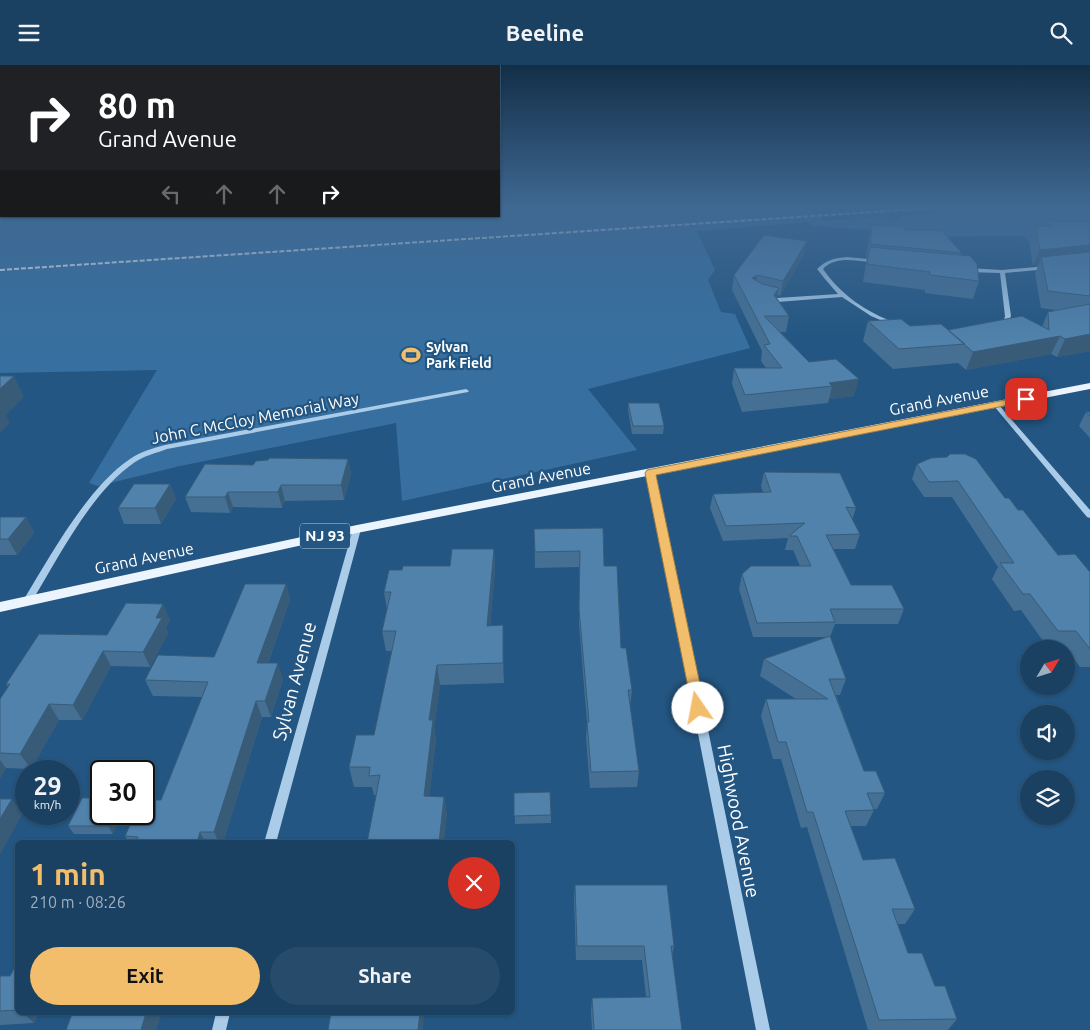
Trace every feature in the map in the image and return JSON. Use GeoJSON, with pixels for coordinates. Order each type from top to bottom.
{"type":"FeatureCollection","features":[{"type":"Feature","properties":{"kind":"main road","name":"Grand Avenue"},"geometry":{"type":"LineString","coordinates":[[0,607],[29,599],[357,529],[1090,386]]}},
{"type":"Feature","properties":{"kind":"street"},"geometry":{"type":"LineString","coordinates":[[886,263],[842,260],[822,266],[820,269],[844,295],[863,309],[900,326]]}},
{"type":"Feature","properties":{"kind":"street"},"geometry":{"type":"LineString","coordinates":[[957,269],[1002,272],[1058,267]]}},
{"type":"Feature","properties":{"kind":"street"},"geometry":{"type":"LineString","coordinates":[[992,326],[1006,321],[1008,316],[1002,272]]}},
{"type":"Feature","properties":{"kind":"street"},"geometry":{"type":"LineString","coordinates":[[762,295],[777,300],[844,295]]}},
{"type":"Feature","properties":{"kind":"street","name":"John C McCloy Memorial Way"},"geometry":{"type":"LineString","coordinates":[[29,599],[95,498],[118,472],[132,461],[148,453],[165,447],[466,391]]}},
{"type":"Feature","properties":{"kind":"street"},"geometry":{"type":"LineString","coordinates":[[996,405],[1090,515]]}},
{"type":"Feature","properties":{"kind":"street","name":"Highwood Avenue"},"geometry":{"type":"LineString","coordinates":[[650,473],[763,1030]]}},
{"type":"Feature","properties":{"kind":"street","name":"Sylvan Avenue"},"geometry":{"type":"LineString","coordinates":[[271,840],[357,529]]}},
{"type":"Feature","properties":{"kind":"street"},"geometry":{"type":"LineString","coordinates":[[219,1030],[223,1015]]}},
{"type":"Feature","properties":{"kind":"shaded area"},"geometry":{"type":"Polygon","coordinates":[[[0,253],[707,253],[715,270],[708,280],[721,312],[735,314],[750,348],[588,389],[637,450],[402,501],[396,423],[180,466],[98,486],[89,483],[157,370],[0,373],[0,253]]]}},
{"type":"Feature","properties":{"kind":"building"},"geometry":{"type":"Polygon","coordinates":[[[750,253],[800,253],[783,281],[757,275],[752,278],[762,284],[779,288],[774,295],[789,316],[764,316],[809,362],[836,359],[859,379],[829,383],[832,386],[745,395],[734,368],[782,368],[764,345],[770,344],[734,275],[750,253]]]}},
{"type":"Feature","properties":{"kind":"building"},"geometry":{"type":"Polygon","coordinates":[[[869,253],[937,253],[970,256],[977,264],[979,281],[930,275],[930,272],[867,264],[869,253]]]}},
{"type":"Feature","properties":{"kind":"building"},"geometry":{"type":"Polygon","coordinates":[[[1090,253],[1090,296],[1048,291],[1041,257],[1090,253]]]}},
{"type":"Feature","properties":{"kind":"building"},"geometry":{"type":"Polygon","coordinates":[[[1090,304],[1090,334],[1065,339],[1060,336],[973,352],[948,330],[1022,316],[1049,330],[1048,312],[1090,304]]]}},
{"type":"Feature","properties":{"kind":"building"},"geometry":{"type":"Polygon","coordinates":[[[901,319],[910,326],[941,324],[965,344],[899,349],[868,321],[901,319]]]}},
{"type":"Feature","properties":{"kind":"building"},"geometry":{"type":"Polygon","coordinates":[[[0,376],[14,376],[0,389],[0,376]]]}},
{"type":"Feature","properties":{"kind":"building"},"geometry":{"type":"Polygon","coordinates":[[[628,403],[659,403],[664,426],[633,426],[628,403]]]}},
{"type":"Feature","properties":{"kind":"building"},"geometry":{"type":"Polygon","coordinates":[[[950,454],[965,454],[976,459],[1005,498],[1009,498],[1018,510],[1023,510],[1058,555],[1075,554],[1090,572],[1090,649],[1076,631],[1058,631],[1030,594],[1023,594],[1000,563],[1014,563],[958,481],[929,482],[917,464],[931,458],[947,457],[950,454]]]}},
{"type":"Feature","properties":{"kind":"building"},"geometry":{"type":"Polygon","coordinates":[[[270,458],[348,459],[341,485],[281,485],[278,492],[228,492],[225,497],[185,497],[205,464],[253,465],[256,461],[268,460],[270,458]]]}},
{"type":"Feature","properties":{"kind":"building"},"geometry":{"type":"Polygon","coordinates":[[[764,472],[840,473],[856,508],[846,507],[860,534],[826,535],[851,585],[892,585],[904,609],[830,609],[835,622],[757,623],[742,574],[751,566],[811,566],[797,536],[789,536],[805,523],[726,526],[713,494],[771,492],[764,472]]]}},
{"type":"Feature","properties":{"kind":"building"},"geometry":{"type":"Polygon","coordinates":[[[134,484],[170,484],[155,508],[118,508],[134,484]]]}},
{"type":"Feature","properties":{"kind":"building"},"geometry":{"type":"Polygon","coordinates":[[[0,517],[26,517],[8,539],[0,539],[0,517]]]}},
{"type":"Feature","properties":{"kind":"building"},"geometry":{"type":"Polygon","coordinates":[[[603,528],[604,566],[617,566],[621,648],[626,648],[632,690],[628,690],[639,771],[591,772],[587,722],[589,722],[579,609],[580,551],[535,552],[534,529],[603,528]]]}},
{"type":"Feature","properties":{"kind":"building"},"geometry":{"type":"Polygon","coordinates":[[[452,549],[494,549],[487,626],[503,625],[503,663],[437,665],[429,720],[433,720],[424,796],[444,797],[439,840],[368,840],[380,775],[369,776],[370,767],[349,767],[356,735],[374,735],[396,631],[382,631],[391,592],[384,592],[389,570],[402,570],[403,566],[450,566],[452,549]]]}},
{"type":"Feature","properties":{"kind":"building"},"geometry":{"type":"Polygon","coordinates":[[[245,584],[286,584],[257,663],[278,663],[265,701],[256,701],[214,832],[200,832],[198,840],[137,840],[138,837],[125,836],[130,825],[155,825],[155,800],[161,800],[208,682],[145,680],[158,655],[214,657],[245,584]]]}},
{"type":"Feature","properties":{"kind":"building"},"geometry":{"type":"Polygon","coordinates":[[[126,603],[163,604],[156,618],[162,618],[143,652],[103,651],[73,705],[49,704],[20,754],[0,753],[0,699],[10,684],[6,684],[39,634],[107,635],[126,603]]]}},
{"type":"Feature","properties":{"kind":"building"},"geometry":{"type":"Polygon","coordinates":[[[830,636],[846,679],[829,679],[864,771],[876,771],[885,793],[867,793],[874,810],[845,811],[863,860],[895,858],[915,909],[892,909],[908,953],[922,953],[935,986],[945,986],[957,1019],[879,1020],[813,812],[807,812],[786,742],[778,742],[766,699],[828,699],[764,659],[830,636]]]}},
{"type":"Feature","properties":{"kind":"building"},"geometry":{"type":"Polygon","coordinates":[[[550,792],[551,815],[514,816],[514,793],[550,792]]]}},
{"type":"Feature","properties":{"kind":"building"},"geometry":{"type":"Polygon","coordinates":[[[82,798],[90,798],[90,825],[108,826],[68,826],[80,825],[80,802],[82,798]]]}},
{"type":"Feature","properties":{"kind":"building"},"geometry":{"type":"Polygon","coordinates":[[[0,799],[12,799],[0,819],[0,799]]]}},
{"type":"Feature","properties":{"kind":"building"},"geometry":{"type":"Polygon","coordinates":[[[575,885],[667,885],[674,946],[671,946],[682,1030],[594,1030],[592,998],[650,997],[644,946],[577,946],[575,885]]]}},
{"type":"Feature","properties":{"kind":"building"},"geometry":{"type":"Polygon","coordinates":[[[15,967],[15,1010],[0,1011],[0,976],[10,976],[15,967]]]}},
{"type":"Feature","properties":{"kind":"building"},"geometry":{"type":"Polygon","coordinates":[[[72,1015],[145,1015],[141,1030],[66,1030],[72,1015]]]}},
{"type":"Feature","properties":{"kind":"building"},"geometry":{"type":"Polygon","coordinates":[[[331,1015],[420,1015],[418,1030],[328,1030],[331,1015]]]}},
{"type":"Feature","properties":{"kind":"railway"},"geometry":{"type":"LineString","coordinates":[[0,270],[255,253]]}},
{"type":"Feature","properties":{"kind":"place","name":"Sylvan Park Field"},"geometry":{"type":"Point","coordinates":[411,355]}},
{"type":"Feature","properties":{"kind":"route"},"geometry":{"type":"LineString","coordinates":[[698,708],[650,473],[1026,399]]}}]}
